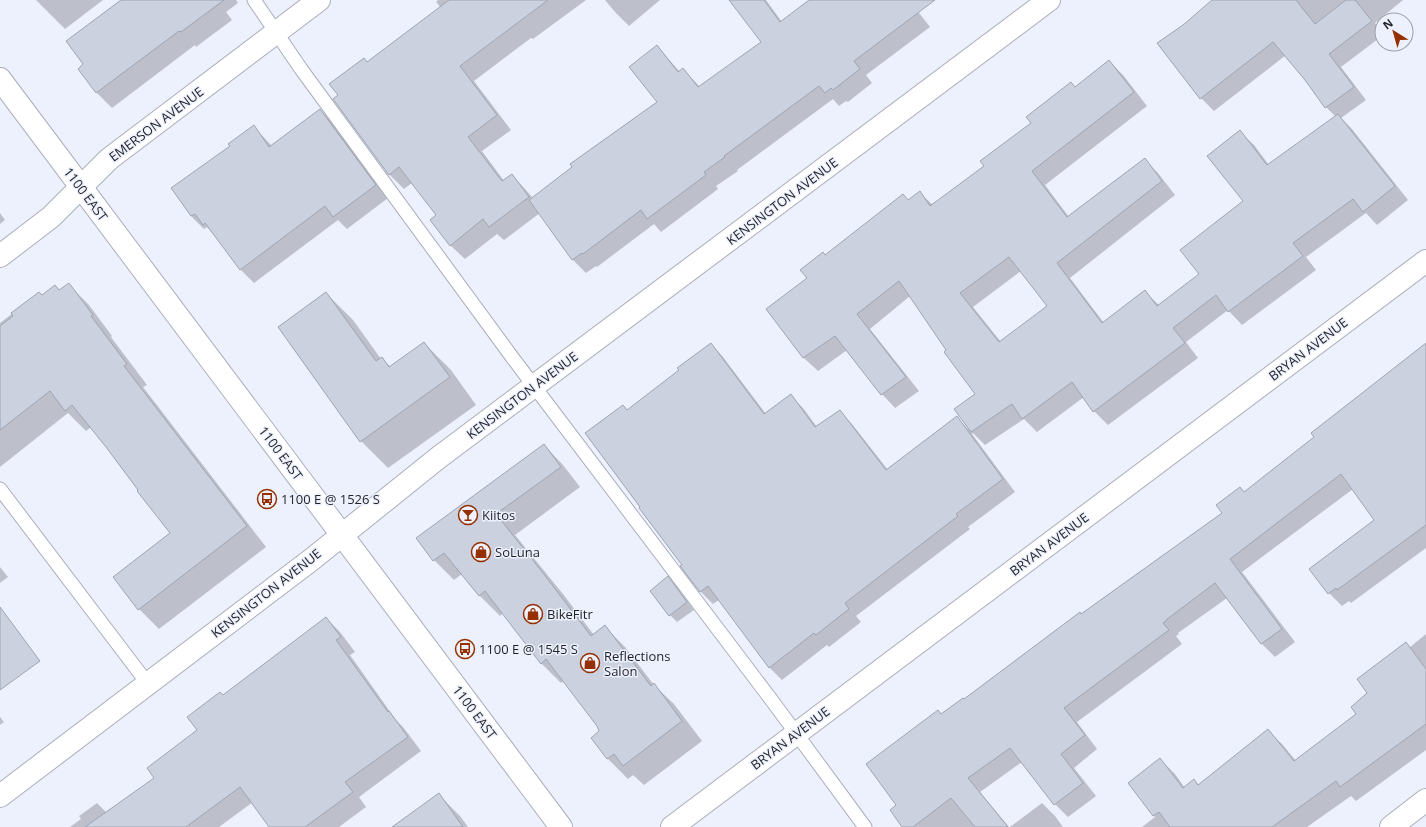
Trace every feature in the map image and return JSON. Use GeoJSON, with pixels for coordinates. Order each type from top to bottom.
{"type":"FeatureCollection","features":[{"type":"Feature","properties":{"kind":"street","name":"EMERSON AVENUE"},"geometry":{"type":"LineString","coordinates":[[0,256],[51,217],[109,158],[319,0]]}},
{"type":"Feature","properties":{"kind":"street","name":"KENSINGTON AVENUE"},"geometry":{"type":"LineString","coordinates":[[0,796],[342,535],[438,458],[1049,0]]}},
{"type":"Feature","properties":{"kind":"street","name":"1100 EAST"},"geometry":{"type":"LineString","coordinates":[[0,79],[561,827]]}},
{"type":"Feature","properties":{"kind":"street","name":"BRYAN AVENUE"},"geometry":{"type":"LineString","coordinates":[[672,827],[1426,261]]}},
{"type":"Feature","properties":{"kind":"street"},"geometry":{"type":"LineString","coordinates":[[1391,827],[1426,800]]}},
{"type":"Feature","properties":{"kind":"lane"},"geometry":{"type":"LineString","coordinates":[[254,0],[310,82],[534,386],[774,702],[865,827]]}},
{"type":"Feature","properties":{"kind":"lane"},"geometry":{"type":"LineString","coordinates":[[0,489],[148,684]]}},
{"type":"Feature","properties":{"kind":"building"},"geometry":{"type":"Polygon","coordinates":[[[121,0],[224,0],[181,32],[179,31],[96,93],[78,69],[83,64],[66,41],[121,0]]]}},
{"type":"Feature","properties":{"kind":"building"},"geometry":{"type":"Polygon","coordinates":[[[449,0],[548,0],[460,66],[497,115],[468,137],[502,181],[512,174],[529,197],[489,227],[483,219],[450,246],[430,220],[436,215],[399,167],[389,175],[333,99],[338,95],[329,84],[364,58],[367,62],[449,0]]]}},
{"type":"Feature","properties":{"kind":"building"},"geometry":{"type":"Polygon","coordinates":[[[729,0],[764,0],[780,22],[809,0],[935,0],[854,61],[860,69],[833,90],[831,88],[825,93],[819,86],[724,156],[725,157],[704,172],[706,175],[647,219],[641,210],[583,254],[582,253],[572,260],[529,200],[572,167],[570,164],[657,102],[629,67],[657,45],[678,72],[683,68],[698,87],[761,42],[729,0]]]}},
{"type":"Feature","properties":{"kind":"building"},"geometry":{"type":"Polygon","coordinates":[[[1212,0],[1296,0],[1315,24],[1346,0],[1355,0],[1372,21],[1329,54],[1354,87],[1325,108],[1305,80],[1273,42],[1200,99],[1157,43],[1183,25],[1212,0]]]}},
{"type":"Feature","properties":{"kind":"building"},"geometry":{"type":"Polygon","coordinates":[[[1109,60],[1134,92],[1032,171],[1067,217],[1145,158],[1162,181],[1057,263],[1102,323],[1145,290],[1157,306],[1199,274],[1180,250],[1243,201],[1207,156],[1240,130],[1267,165],[1338,114],[1395,186],[1363,212],[1353,199],[1293,243],[1303,256],[1228,312],[1216,295],[1173,328],[1185,343],[1093,412],[1072,382],[1022,419],[1012,404],[971,432],[954,409],[975,394],[944,352],[946,350],[899,281],[857,314],[906,377],[881,395],[835,336],[803,358],[766,309],[807,278],[800,270],[823,252],[825,255],[903,194],[908,200],[920,191],[930,206],[984,166],[980,161],[1031,123],[1026,117],[1071,82],[1075,87],[1109,60]],[[1009,257],[960,293],[999,342],[1047,306],[1009,257]]]}},
{"type":"Feature","properties":{"kind":"building"},"geometry":{"type":"Polygon","coordinates":[[[320,109],[376,185],[333,217],[325,206],[240,270],[205,223],[203,225],[195,214],[191,216],[171,188],[230,146],[228,144],[254,125],[269,147],[320,109]]]}},
{"type":"Feature","properties":{"kind":"building"},"geometry":{"type":"Polygon","coordinates":[[[69,283],[93,315],[91,316],[127,364],[124,366],[247,526],[138,610],[113,577],[170,533],[137,491],[138,490],[106,447],[72,405],[65,411],[50,391],[0,430],[0,326],[13,316],[11,313],[39,292],[42,295],[55,285],[59,290],[69,283]]]}},
{"type":"Feature","properties":{"kind":"building"},"geometry":{"type":"Polygon","coordinates":[[[326,292],[376,361],[382,357],[389,367],[424,342],[450,377],[360,442],[278,327],[326,292]]]}},
{"type":"Feature","properties":{"kind":"building"},"geometry":{"type":"Polygon","coordinates":[[[711,343],[764,414],[791,394],[815,427],[840,410],[886,470],[957,416],[1003,479],[956,514],[958,516],[845,603],[849,609],[816,635],[814,633],[769,668],[708,586],[700,592],[680,566],[682,565],[585,433],[623,405],[627,410],[679,370],[677,368],[711,343]]]}},
{"type":"Feature","properties":{"kind":"building"},"geometry":{"type":"Polygon","coordinates":[[[1426,343],[1426,525],[1337,590],[1336,588],[1328,594],[1309,569],[1374,520],[1341,474],[1230,559],[1282,629],[1261,644],[1215,583],[1163,623],[1169,630],[1064,708],[1085,735],[1061,754],[1083,783],[1054,805],[1010,748],[968,778],[1008,827],[975,827],[951,798],[913,827],[902,827],[890,810],[896,805],[866,764],[938,710],[941,714],[963,698],[964,699],[1080,612],[1081,614],[1222,513],[1216,505],[1240,487],[1244,492],[1314,437],[1311,433],[1426,343]]]}},
{"type":"Feature","properties":{"kind":"building"},"geometry":{"type":"Polygon","coordinates":[[[544,444],[561,467],[496,514],[591,636],[605,625],[651,686],[654,683],[682,721],[623,766],[614,754],[607,759],[591,738],[599,731],[597,726],[546,659],[541,664],[485,591],[479,596],[444,553],[433,561],[416,538],[544,444]]]}},
{"type":"Feature","properties":{"kind":"building"},"geometry":{"type":"Polygon","coordinates":[[[668,576],[687,602],[669,616],[650,591],[668,576]]]}},
{"type":"Feature","properties":{"kind":"building"},"geometry":{"type":"Polygon","coordinates":[[[0,607],[40,661],[0,690],[0,607]]]}},
{"type":"Feature","properties":{"kind":"building"},"geometry":{"type":"Polygon","coordinates":[[[326,617],[341,637],[336,640],[408,737],[345,782],[353,792],[305,827],[269,827],[240,787],[186,827],[85,827],[154,778],[147,768],[197,730],[187,717],[220,692],[223,695],[326,617]]]}},
{"type":"Feature","properties":{"kind":"building"},"geometry":{"type":"Polygon","coordinates":[[[1406,642],[1426,669],[1426,724],[1340,787],[1336,781],[1272,827],[1170,827],[1159,812],[1153,816],[1128,783],[1160,758],[1183,788],[1194,779],[1198,785],[1268,729],[1294,761],[1356,714],[1351,707],[1367,693],[1357,679],[1406,642]]]}},
{"type":"Feature","properties":{"kind":"building"},"geometry":{"type":"Polygon","coordinates":[[[439,793],[463,827],[392,827],[439,793]]]}},
{"type":"Feature","properties":{"kind":"place","name":"1100 E @ 1526 S"},"geometry":{"type":"Point","coordinates":[267,499]}},
{"type":"Feature","properties":{"kind":"place","name":"Kiitos"},"geometry":{"type":"Point","coordinates":[468,515]}},
{"type":"Feature","properties":{"kind":"place","name":"SoLuna"},"geometry":{"type":"Point","coordinates":[481,552]}},
{"type":"Feature","properties":{"kind":"place","name":"BikeFitr"},"geometry":{"type":"Point","coordinates":[533,614]}},
{"type":"Feature","properties":{"kind":"place","name":"1100 E @ 1545 S"},"geometry":{"type":"Point","coordinates":[465,649]}},
{"type":"Feature","properties":{"kind":"place","name":"Reflections Salon"},"geometry":{"type":"Point","coordinates":[590,663]}}]}
